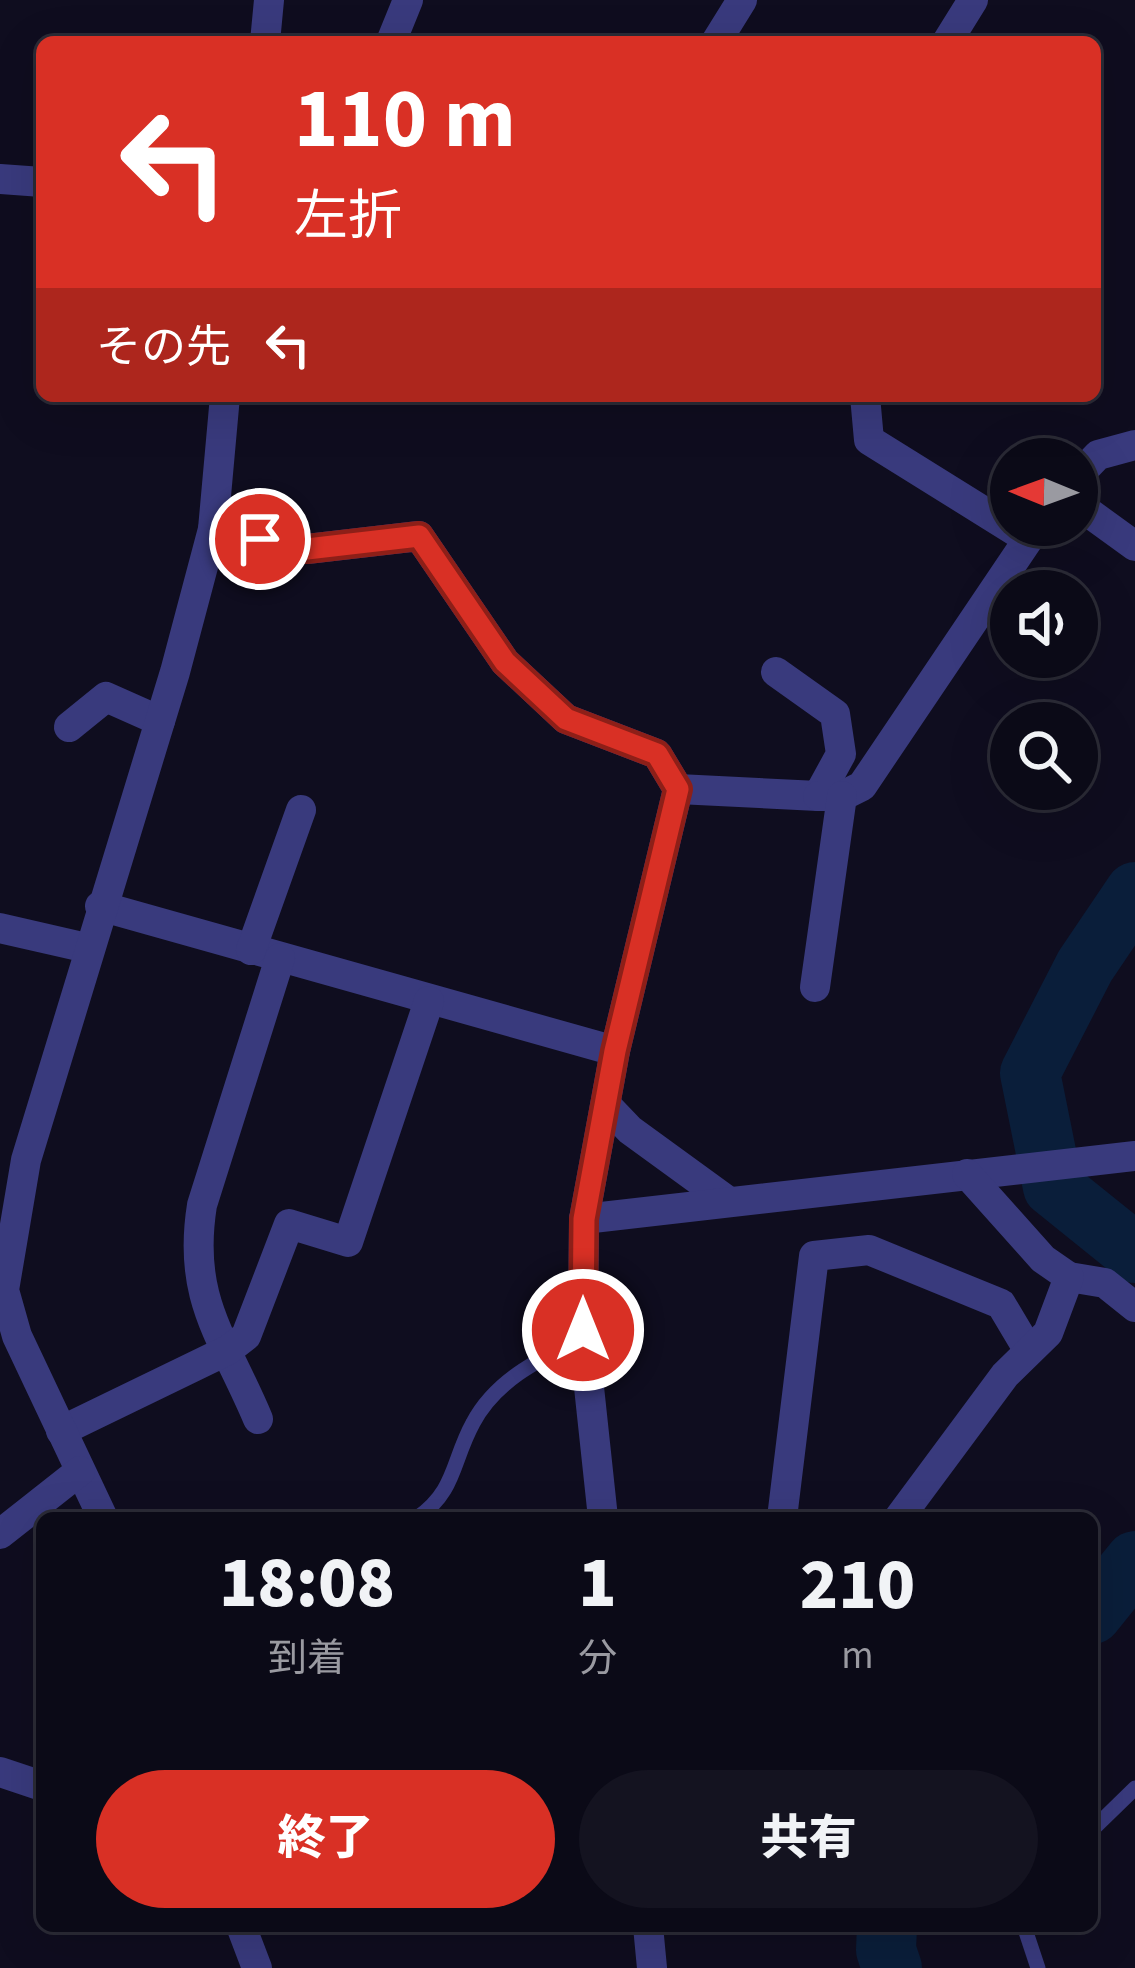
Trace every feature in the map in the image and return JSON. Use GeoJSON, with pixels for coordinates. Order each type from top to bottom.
{"type":"FeatureCollection","features":[{"type":"Feature","properties":{"kind":"street"},"geometry":{"type":"LineString","coordinates":[[265,36],[268,0]]}},
{"type":"Feature","properties":{"kind":"street"},"geometry":{"type":"LineString","coordinates":[[393,36],[408,0]]}},
{"type":"Feature","properties":{"kind":"street"},"geometry":{"type":"LineString","coordinates":[[720,36],[742,0]]}},
{"type":"Feature","properties":{"kind":"street"},"geometry":{"type":"LineString","coordinates":[[951,36],[973,0]]}},
{"type":"Feature","properties":{"kind":"street"},"geometry":{"type":"LineString","coordinates":[[0,179],[36,182]]}},
{"type":"Feature","properties":{"kind":"street"},"geometry":{"type":"LineString","coordinates":[[101,1512],[17,1336],[4,1290],[26,1160],[160,721],[213,529],[225,402]]}},
{"type":"Feature","properties":{"kind":"street"},"geometry":{"type":"LineString","coordinates":[[866,402],[869,440],[990,508]]}},
{"type":"Feature","properties":{"kind":"street"},"geometry":{"type":"LineString","coordinates":[[1098,456],[1135,445]]}},
{"type":"Feature","properties":{"kind":"street"},"geometry":{"type":"LineString","coordinates":[[1098,520],[1135,547]]}},
{"type":"Feature","properties":{"kind":"street"},"geometry":{"type":"LineString","coordinates":[[213,529],[307,549],[419,536],[505,662],[566,719],[657,754],[678,789],[615,1051],[584,1219],[584,1336],[602,1512]]}},
{"type":"Feature","properties":{"kind":"street"},"geometry":{"type":"LineString","coordinates":[[678,789],[830,796],[862,786],[1024,546]]}},
{"type":"Feature","properties":{"kind":"street"},"geometry":{"type":"LineString","coordinates":[[776,672],[835,714],[841,754],[830,796],[815,987]]}},
{"type":"Feature","properties":{"kind":"street"},"geometry":{"type":"LineString","coordinates":[[69,727],[106,697],[160,721]]}},
{"type":"Feature","properties":{"kind":"street"},"geometry":{"type":"LineString","coordinates":[[258,1419],[198,1282],[196,1246],[202,1205],[301,810]]}},
{"type":"Feature","properties":{"kind":"street"},"geometry":{"type":"LineString","coordinates":[[100,906],[615,1051]]}},
{"type":"Feature","properties":{"kind":"street"},"geometry":{"type":"LineString","coordinates":[[0,928],[87,948]]}},
{"type":"Feature","properties":{"kind":"street"},"geometry":{"type":"LineString","coordinates":[[61,1431],[228,1350],[246,1336],[289,1224],[348,1242],[429,1001]]}},
{"type":"Feature","properties":{"kind":"street"},"geometry":{"type":"LineString","coordinates":[[607,1106],[630,1130],[729,1202]]}},
{"type":"Feature","properties":{"kind":"street"},"geometry":{"type":"LineString","coordinates":[[584,1219],[1135,1156]]}},
{"type":"Feature","properties":{"kind":"street"},"geometry":{"type":"LineString","coordinates":[[968,1174],[1043,1259],[1069,1277],[1105,1283],[1135,1307]]}},
{"type":"Feature","properties":{"kind":"street"},"geometry":{"type":"LineString","coordinates":[[783,1512],[814,1256],[868,1250],[1001,1304],[1029,1351]]}},
{"type":"Feature","properties":{"kind":"street"},"geometry":{"type":"LineString","coordinates":[[904,1512],[1048,1333],[1069,1277]]}},
{"type":"Feature","properties":{"kind":"street"},"geometry":{"type":"LineString","coordinates":[[0,1534],[80,1471]]}},
{"type":"Feature","properties":{"kind":"street"},"geometry":{"type":"LineString","coordinates":[[0,1772],[36,1784]]}},
{"type":"Feature","properties":{"kind":"street"},"geometry":{"type":"LineString","coordinates":[[243,1932],[257,1968]]}},
{"type":"Feature","properties":{"kind":"street"},"geometry":{"type":"LineString","coordinates":[[649,1932],[652,1968]]}},
{"type":"Feature","properties":{"kind":"lane"},"geometry":{"type":"LineString","coordinates":[[426,1512],[442,1501],[474,1419],[518,1371],[584,1336]]}},
{"type":"Feature","properties":{"kind":"lane"},"geometry":{"type":"LineString","coordinates":[[1098,1824],[1135,1788]]}},
{"type":"Feature","properties":{"kind":"lane"},"geometry":{"type":"LineString","coordinates":[[1026,1932],[1038,1968]]}},
{"type":"Feature","properties":{"kind":"waterway"},"geometry":{"type":"LineString","coordinates":[[1135,892],[1085,966],[1030,1073],[1053,1187],[1135,1253]]}},
{"type":"Feature","properties":{"kind":"waterway"},"geometry":{"type":"LineString","coordinates":[[1098,1607],[1135,1561]]}},
{"type":"Feature","properties":{"kind":"waterway"},"geometry":{"type":"LineString","coordinates":[[887,1932],[892,1968]]}},
{"type":"Feature","properties":{"kind":"route"},"geometry":{"type":"LineString","coordinates":[[260,539],[307,549],[419,536],[505,662],[566,719],[657,754],[678,789],[615,1051],[584,1219],[583,1330]]}}]}
